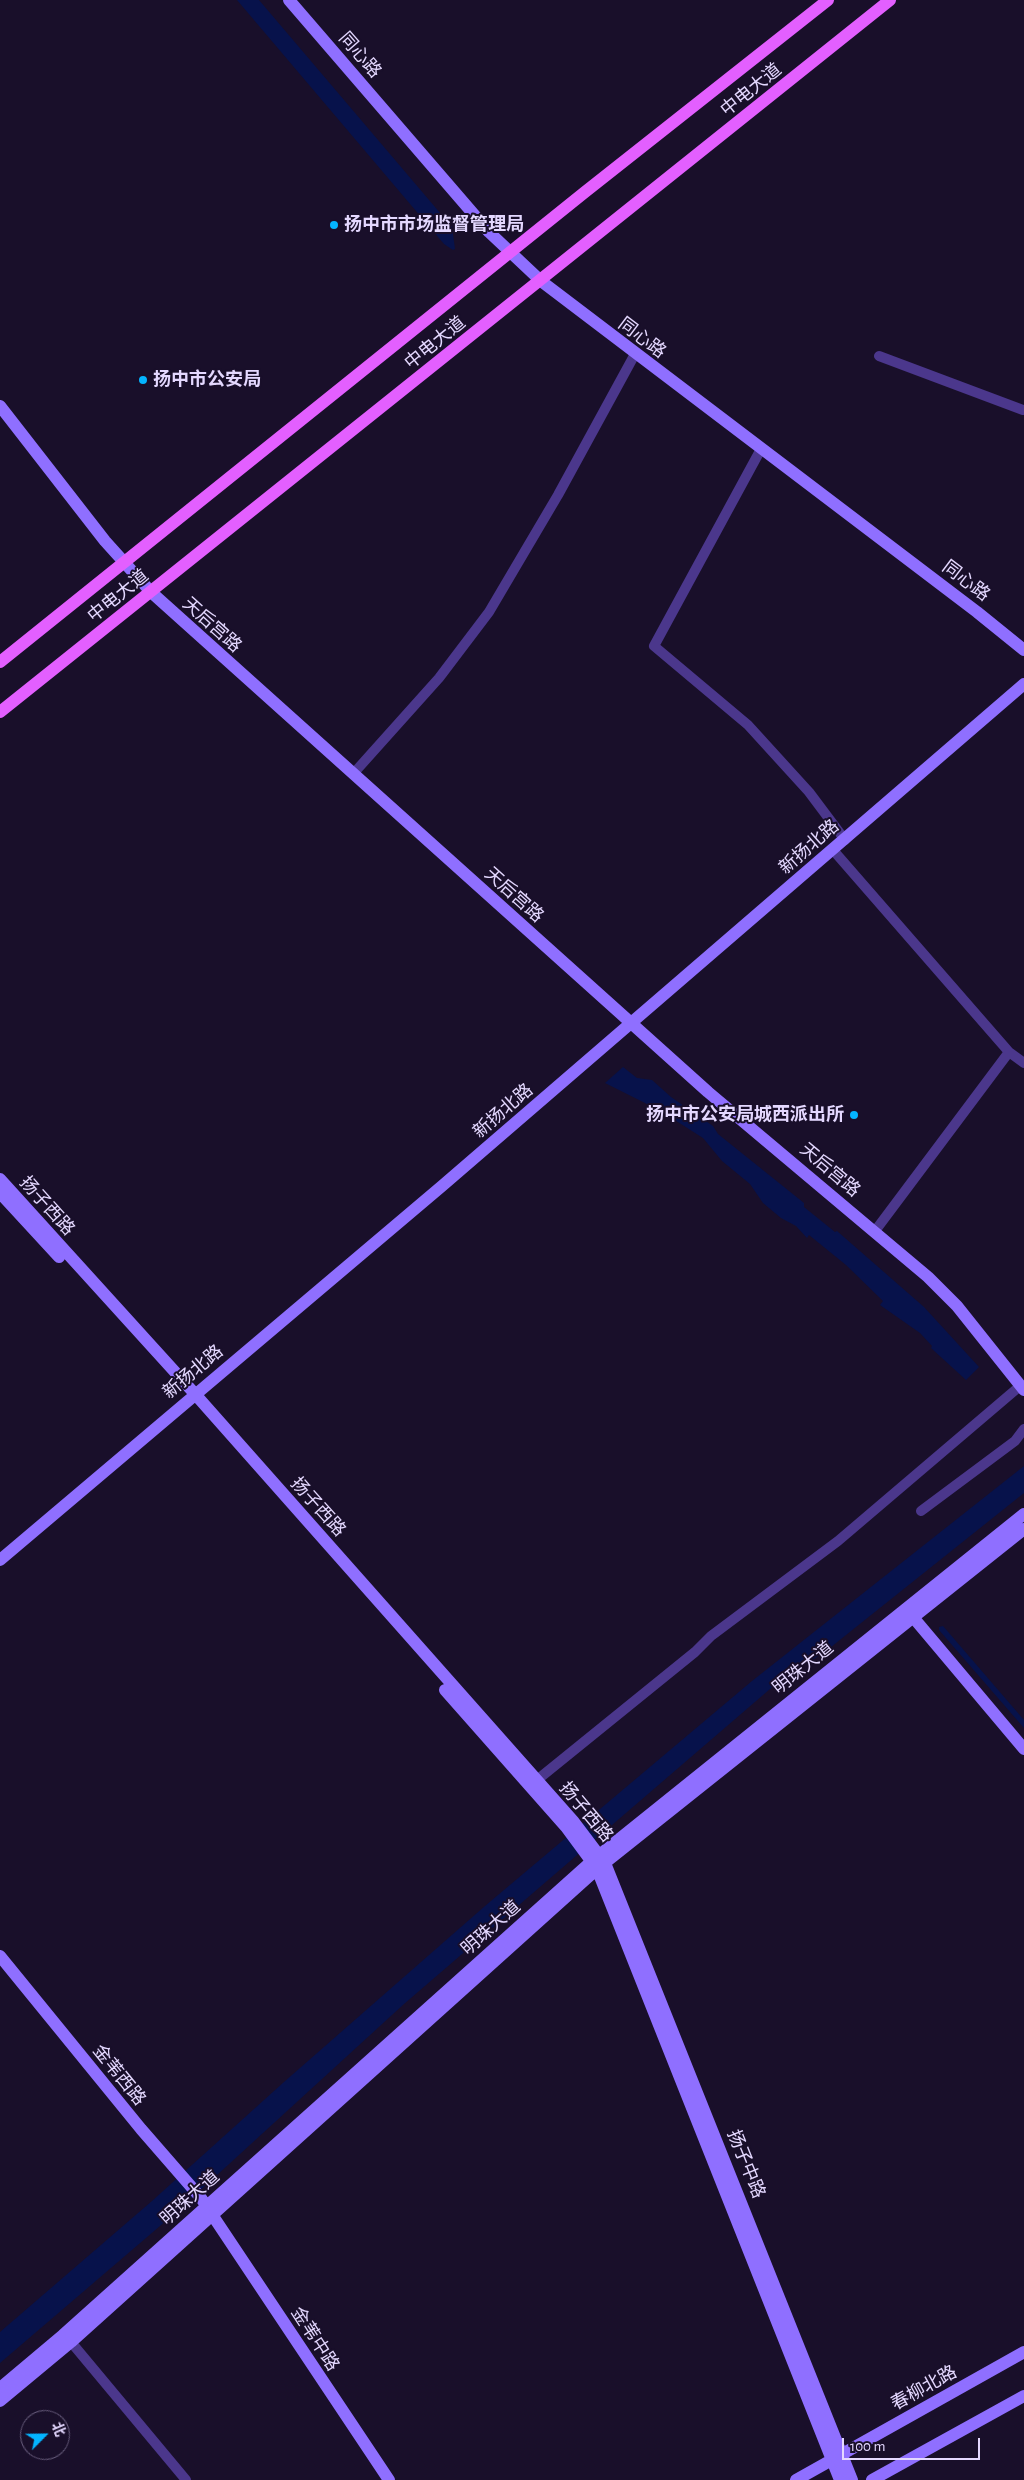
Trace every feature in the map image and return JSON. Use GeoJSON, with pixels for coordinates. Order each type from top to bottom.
{"type":"FeatureCollection","features":[{"type":"Feature","properties":{"kind":"main road","name":"中电大道"},"geometry":{"type":"LineString","coordinates":[[0,662],[509,252],[828,0]]}},
{"type":"Feature","properties":{"kind":"main road","name":"中电大道"},"geometry":{"type":"LineString","coordinates":[[0,712],[890,0]]}},
{"type":"Feature","properties":{"kind":"street","name":"同心路"},"geometry":{"type":"LineString","coordinates":[[289,0],[489,232],[541,281],[977,612],[1024,650]]}},
{"type":"Feature","properties":{"kind":"street"},"geometry":{"type":"LineString","coordinates":[[352,774],[439,678],[489,612],[558,495],[635,354]]}},
{"type":"Feature","properties":{"kind":"street"},"geometry":{"type":"LineString","coordinates":[[879,356],[1023,410]]}},
{"type":"Feature","properties":{"kind":"street","name":"天后宫路"},"geometry":{"type":"LineString","coordinates":[[0,406],[124,563],[151,592],[708,1092],[875,1231],[957,1306],[1022,1388]]}},
{"type":"Feature","properties":{"kind":"street"},"geometry":{"type":"LineString","coordinates":[[760,449],[654,646],[748,725],[809,792],[845,840]]}},
{"type":"Feature","properties":{"kind":"street","name":"新扬北路"},"geometry":{"type":"LineString","coordinates":[[0,1560],[632,1023],[1024,684]]}},
{"type":"Feature","properties":{"kind":"street"},"geometry":{"type":"LineString","coordinates":[[833,850],[1009,1052],[1024,1063]]}},
{"type":"Feature","properties":{"kind":"street"},"geometry":{"type":"LineString","coordinates":[[875,1231],[1009,1052]]}},
{"type":"Feature","properties":{"kind":"street","name":"扬子西路"},"geometry":{"type":"LineString","coordinates":[[0,1179],[570,1824]]}},
{"type":"Feature","properties":{"kind":"street","name":"扬子西路"},"geometry":{"type":"LineString","coordinates":[[0,1193],[191,1396],[537,1780],[596,1857]]}},
{"type":"Feature","properties":{"kind":"street"},"geometry":{"type":"LineString","coordinates":[[537,1780],[695,1652],[711,1636],[838,1541],[1022,1388]]}},
{"type":"Feature","properties":{"kind":"street"},"geometry":{"type":"LineString","coordinates":[[921,1511],[1015,1440],[1024,1429]]}},
{"type":"Feature","properties":{"kind":"street","name":"明珠大道"},"geometry":{"type":"LineString","coordinates":[[909,1613],[1024,1514]]}},
{"type":"Feature","properties":{"kind":"street","name":"明珠大道"},"geometry":{"type":"LineString","coordinates":[[0,2388],[63,2335],[596,1857],[909,1613],[1024,1529]]}},
{"type":"Feature","properties":{"kind":"street"},"geometry":{"type":"LineString","coordinates":[[909,1613],[1024,1749]]}},
{"type":"Feature","properties":{"kind":"street","name":"扬子中路"},"geometry":{"type":"LineString","coordinates":[[596,1857],[837,2457],[852,2480]]}},
{"type":"Feature","properties":{"kind":"street","name":"金苇西路"},"geometry":{"type":"LineString","coordinates":[[0,1956],[141,2129],[177,2168],[207,2206]]}},
{"type":"Feature","properties":{"kind":"street","name":"明珠大道"},"geometry":{"type":"LineString","coordinates":[[0,2401],[71,2342],[207,2206]]}},
{"type":"Feature","properties":{"kind":"street","name":"金苇中路"},"geometry":{"type":"LineString","coordinates":[[207,2206],[389,2480]]}},
{"type":"Feature","properties":{"kind":"street"},"geometry":{"type":"LineString","coordinates":[[71,2342],[186,2480]]}},
{"type":"Feature","properties":{"kind":"street","name":"春柳北路"},"geometry":{"type":"LineString","coordinates":[[796,2480],[1024,2352]]}},
{"type":"Feature","properties":{"kind":"street"},"geometry":{"type":"LineString","coordinates":[[872,2480],[1024,2396]]}},
{"type":"Feature","properties":{"kind":"street","name":"扬子中路"},"geometry":{"type":"LineString","coordinates":[[837,2457],[840,2480]]}},
{"type":"Feature","properties":{"kind":"shaded area"},"geometry":{"type":"Polygon","coordinates":[[[237,0],[259,0],[452,227],[455,249],[453,250],[444,244],[237,0]]]}},
{"type":"Feature","properties":{"kind":"shaded area"},"geometry":{"type":"Polygon","coordinates":[[[623,1067],[637,1078],[652,1080],[671,1097],[713,1126],[718,1134],[804,1203],[804,1207],[835,1232],[837,1231],[924,1307],[979,1367],[966,1380],[931,1348],[932,1346],[920,1333],[880,1305],[883,1301],[846,1265],[809,1235],[807,1238],[796,1226],[781,1218],[763,1203],[750,1184],[722,1161],[703,1138],[659,1110],[605,1083],[623,1067]]]}},
{"type":"Feature","properties":{"kind":"shaded area"},"geometry":{"type":"Polygon","coordinates":[[[1024,1466],[1024,1493],[826,1651],[777,1683],[404,2004],[181,2208],[0,2363],[0,2332],[152,2201],[284,2082],[485,1906],[752,1681],[1024,1466]]]}},
{"type":"Feature","properties":{"kind":"shaded area"},"geometry":{"type":"Polygon","coordinates":[[[943,1626],[1024,1720],[1024,1728],[939,1630],[939,1627],[943,1626]]]}},
{"type":"Feature","properties":{"kind":"place","name":"扬中市市场监督管理局"},"geometry":{"type":"Point","coordinates":[334,225]}},
{"type":"Feature","properties":{"kind":"place","name":"扬中市公安局"},"geometry":{"type":"Point","coordinates":[143,380]}},
{"type":"Feature","properties":{"kind":"place","name":"扬中市公安局城西派出所"},"geometry":{"type":"Point","coordinates":[854,1115]}}]}
